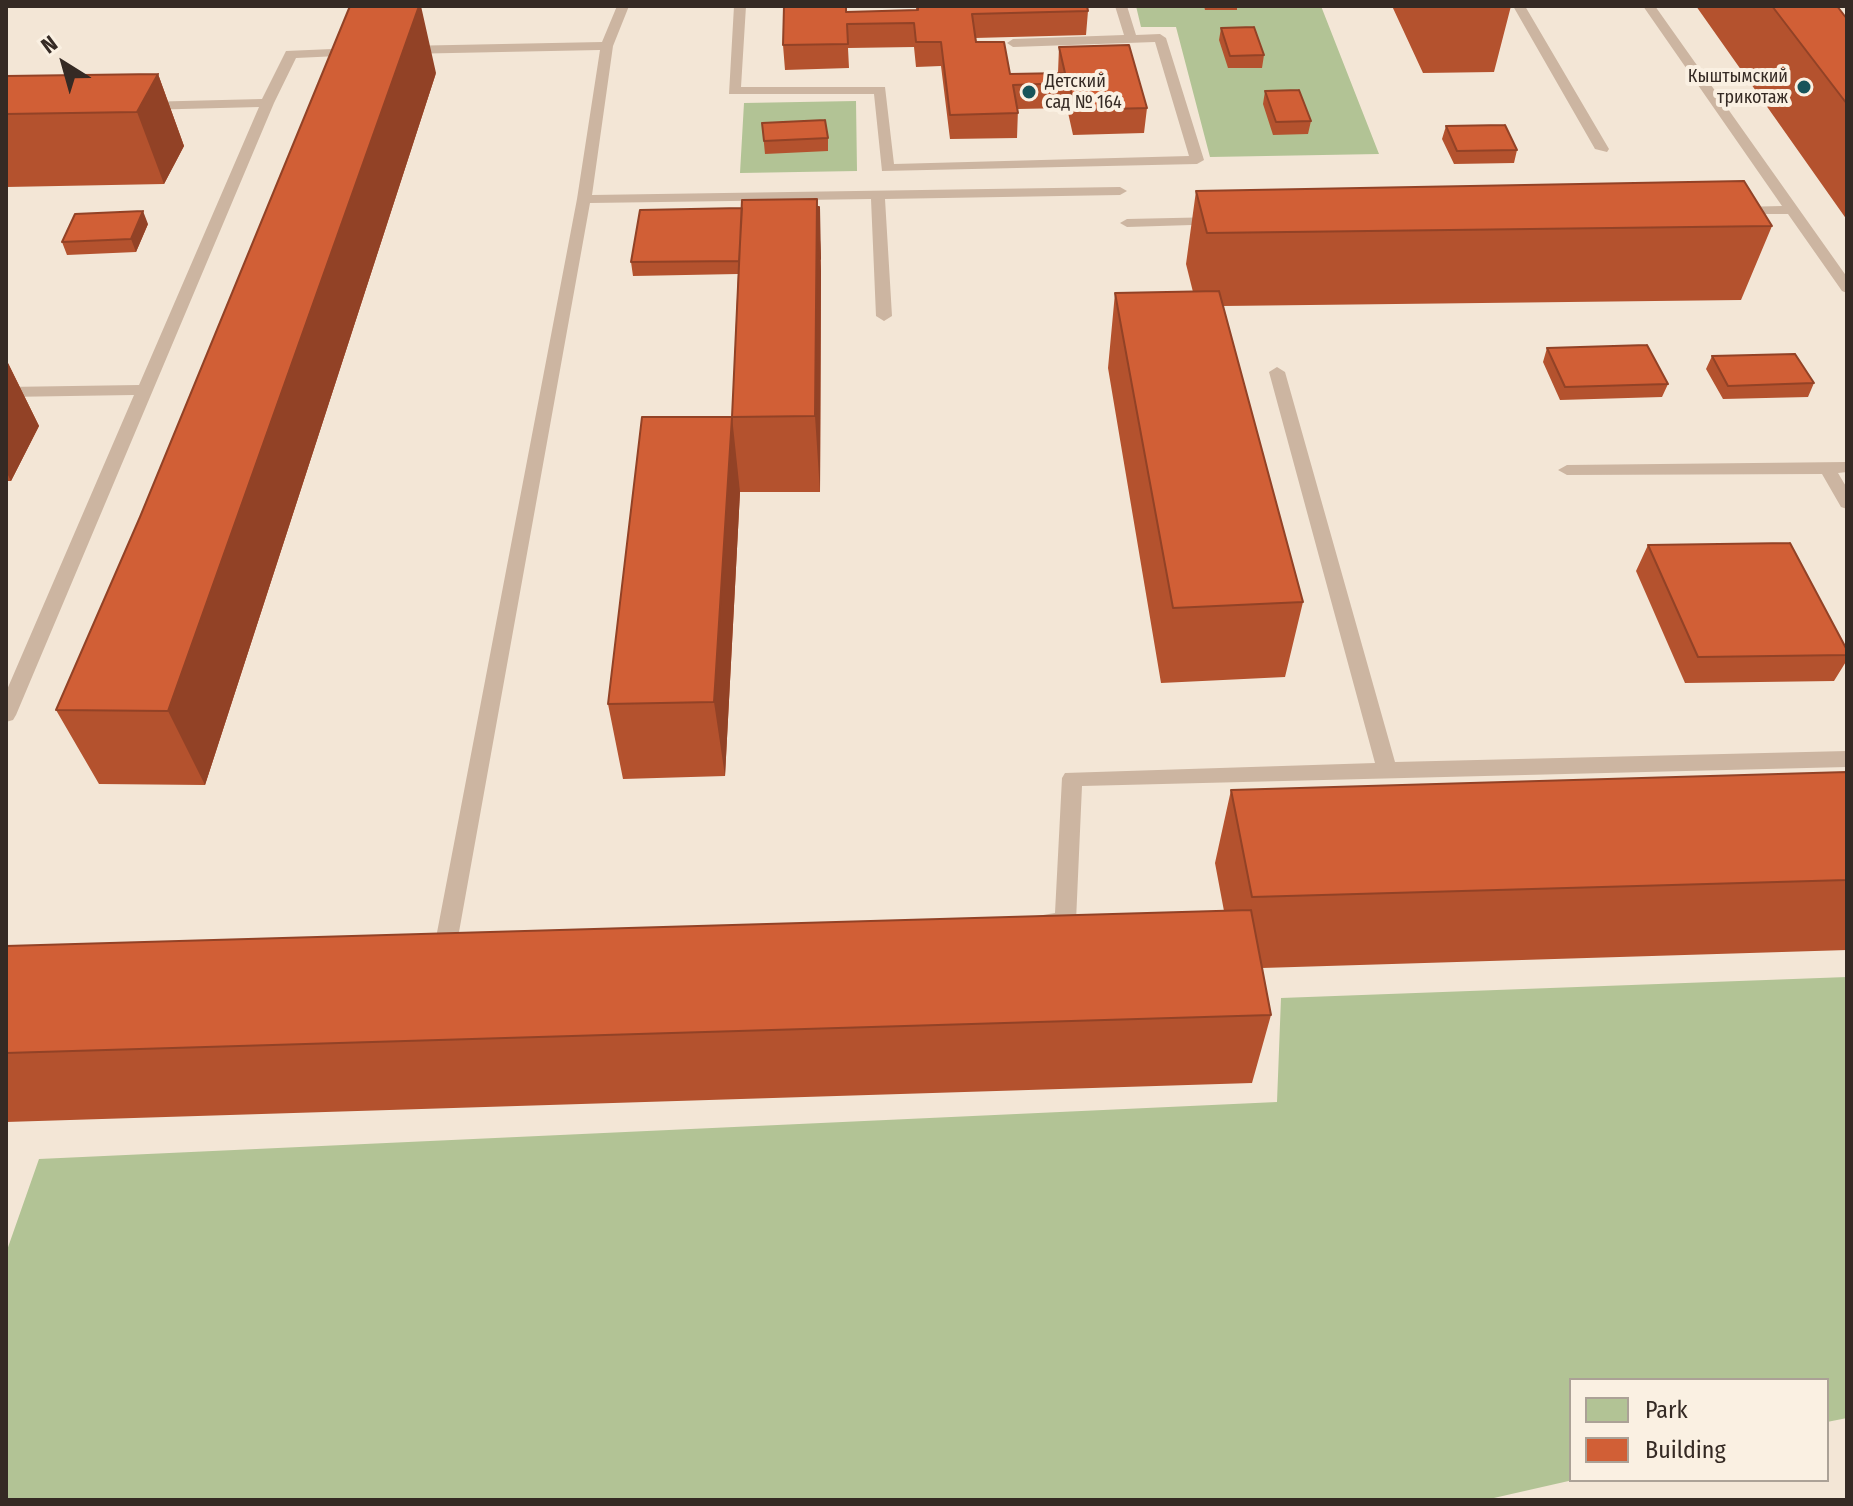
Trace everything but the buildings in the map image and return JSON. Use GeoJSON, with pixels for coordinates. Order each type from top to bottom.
{"type":"FeatureCollection","features":[{"type":"Feature","properties":{"kind":"lane"},"geometry":{"type":"LineString","coordinates":[[446,943],[584,199],[607,46],[623,6]]}},
{"type":"Feature","properties":{"kind":"lane"},"geometry":{"type":"LineString","coordinates":[[740,6],[734,91],[880,90],[887,168],[1197,160],[1160,38],[1013,43]]}},
{"type":"Feature","properties":{"kind":"lane"},"geometry":{"type":"LineString","coordinates":[[1121,6],[1131,39]]}},
{"type":"Feature","properties":{"kind":"lane"},"geometry":{"type":"LineString","coordinates":[[1519,6],[1602,149]]}},
{"type":"Feature","properties":{"kind":"lane"},"geometry":{"type":"LineString","coordinates":[[1649,6],[1847,288]]}},
{"type":"Feature","properties":{"kind":"lane"},"geometry":{"type":"LineString","coordinates":[[386,50],[607,46]]}},
{"type":"Feature","properties":{"kind":"lane"},"geometry":{"type":"LineString","coordinates":[[6,715],[267,103],[291,54],[370,51]]}},
{"type":"Feature","properties":{"kind":"lane"},"geometry":{"type":"LineString","coordinates":[[131,106],[267,103]]}},
{"type":"Feature","properties":{"kind":"lane"},"geometry":{"type":"LineString","coordinates":[[584,199],[1120,191]]}},
{"type":"Feature","properties":{"kind":"lane"},"geometry":{"type":"LineString","coordinates":[[878,194],[884,316]]}},
{"type":"Feature","properties":{"kind":"lane"},"geometry":{"type":"LineString","coordinates":[[1730,212],[1793,210]]}},
{"type":"Feature","properties":{"kind":"lane"},"geometry":{"type":"LineString","coordinates":[[1127,223],[1238,221]]}},
{"type":"Feature","properties":{"kind":"lane"},"geometry":{"type":"LineString","coordinates":[[1277,372],[1387,769]]}},
{"type":"Feature","properties":{"kind":"lane"},"geometry":{"type":"LineString","coordinates":[[6,392],[145,390]]}},
{"type":"Feature","properties":{"kind":"lane"},"geometry":{"type":"LineString","coordinates":[[1567,470],[1847,467]]}},
{"type":"Feature","properties":{"kind":"lane"},"geometry":{"type":"LineString","coordinates":[[1827,468],[1847,503]]}},
{"type":"Feature","properties":{"kind":"lane"},"geometry":{"type":"LineString","coordinates":[[1018,923],[1065,921],[1072,778],[1847,759]]}},
{"type":"Feature","properties":{"kind":"green space"},"geometry":{"type":"Polygon","coordinates":[[[1136,6],[1321,6],[1379,154],[1210,157],[1176,27],[1141,27],[1136,6]]]}},
{"type":"Feature","properties":{"kind":"green space"},"geometry":{"type":"Polygon","coordinates":[[[856,101],[857,171],[740,173],[744,103],[856,101]]]}},
{"type":"Feature","properties":{"kind":"green space"},"geometry":{"type":"Polygon","coordinates":[[[1847,977],[1847,1418],[1829,1422],[1829,1378],[1569,1378],[1569,1481],[1485,1500],[6,1500],[6,1253],[39,1159],[1277,1102],[1281,998],[1847,977]]]}},
{"type":"Feature","properties":{"kind":"place","name":"Кыштымский трикотаж"},"geometry":{"type":"Point","coordinates":[1804,87]}},
{"type":"Feature","properties":{"kind":"place","name":"Детский сад № 164"},"geometry":{"type":"Point","coordinates":[1029,92]}}]}
